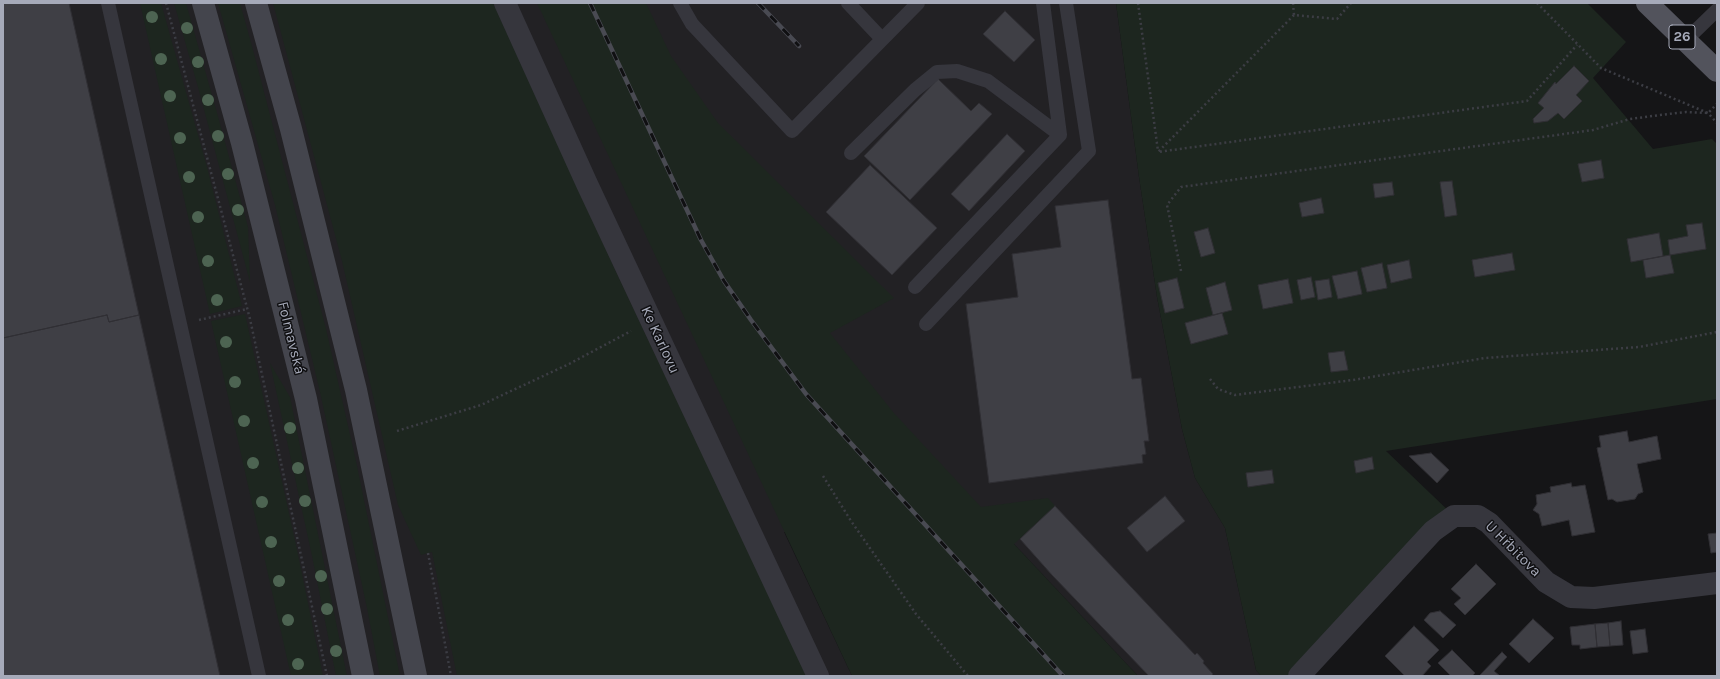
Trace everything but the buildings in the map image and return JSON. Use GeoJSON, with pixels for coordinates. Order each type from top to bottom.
{"type":"FeatureCollection","features":[{"type":"Feature","properties":{"kind":"main road","name":"Folmavská"},"geometry":{"type":"LineString","coordinates":[[203,3],[242,143],[306,400],[363,676]]}},
{"type":"Feature","properties":{"kind":"main road"},"geometry":{"type":"LineString","coordinates":[[256,3],[291,129],[356,390],[416,676]]}},
{"type":"Feature","properties":{"kind":"main road","name":"26"},"geometry":{"type":"LineString","coordinates":[[1647,3],[1717,71]]}},
{"type":"Feature","properties":{"kind":"street","name":"Ke Karlovu"},"geometry":{"type":"LineString","coordinates":[[505,3],[651,321],[818,676]]}},
{"type":"Feature","properties":{"kind":"street","name":"U Hřbitova"},"geometry":{"type":"LineString","coordinates":[[1299,676],[1433,531],[1454,516],[1478,516],[1489,523],[1546,582],[1570,597],[1594,598],[1717,583]]}},
{"type":"Feature","properties":{"kind":"lane"},"geometry":{"type":"LineString","coordinates":[[108,3],[259,676]]}},
{"type":"Feature","properties":{"kind":"lane"},"geometry":{"type":"LineString","coordinates":[[680,3],[692,24],[792,131],[918,3]]}},
{"type":"Feature","properties":{"kind":"lane"},"geometry":{"type":"LineString","coordinates":[[848,3],[882,39]]}},
{"type":"Feature","properties":{"kind":"lane"},"geometry":{"type":"LineString","coordinates":[[1043,3],[1060,135]]}},
{"type":"Feature","properties":{"kind":"lane"},"geometry":{"type":"LineString","coordinates":[[926,324],[1089,151],[1066,3]]}},
{"type":"Feature","properties":{"kind":"lane"},"geometry":{"type":"LineString","coordinates":[[1685,41],[1717,10]]}},
{"type":"Feature","properties":{"kind":"lane"},"geometry":{"type":"LineString","coordinates":[[851,153],[916,90],[937,72],[957,71],[988,81],[1060,135]]}},
{"type":"Feature","properties":{"kind":"lane"},"geometry":{"type":"LineString","coordinates":[[915,287],[1060,135]]}},
{"type":"Feature","properties":{"kind":"path"},"geometry":{"type":"LineString","coordinates":[[166,3],[247,309],[327,676]]}},
{"type":"Feature","properties":{"kind":"path"},"geometry":{"type":"LineString","coordinates":[[1138,3],[1158,152]]}},
{"type":"Feature","properties":{"kind":"path"},"geometry":{"type":"LineString","coordinates":[[1158,152],[1294,15],[1293,3]]}},
{"type":"Feature","properties":{"kind":"path"},"geometry":{"type":"LineString","coordinates":[[1294,15],[1337,19],[1351,3]]}},
{"type":"Feature","properties":{"kind":"path"},"geometry":{"type":"LineString","coordinates":[[1536,3],[1601,68],[1708,113],[1717,123]]}},
{"type":"Feature","properties":{"kind":"path"},"geometry":{"type":"LineString","coordinates":[[1158,152],[1527,101],[1577,45]]}},
{"type":"Feature","properties":{"kind":"path"},"geometry":{"type":"LineString","coordinates":[[1181,272],[1167,205],[1181,187],[1593,130],[1630,119],[1686,112],[1708,113],[1717,104]]}},
{"type":"Feature","properties":{"kind":"path"},"geometry":{"type":"LineString","coordinates":[[180,325],[247,309]]}},
{"type":"Feature","properties":{"kind":"path"},"geometry":{"type":"LineString","coordinates":[[397,430],[481,405],[569,364],[651,321]]}},
{"type":"Feature","properties":{"kind":"path"},"geometry":{"type":"LineString","coordinates":[[1210,378],[1218,389],[1235,396],[1353,380],[1485,358],[1639,347],[1717,332]]}},
{"type":"Feature","properties":{"kind":"path"},"geometry":{"type":"LineString","coordinates":[[823,476],[851,521],[916,614],[968,676]]}},
{"type":"Feature","properties":{"kind":"path"},"geometry":{"type":"LineString","coordinates":[[428,554],[451,676]]}},
{"type":"Feature","properties":{"kind":"shaded area"},"geometry":{"type":"Polygon","coordinates":[[[3,3],[1116,3],[1139,177],[1157,297],[1182,429],[1195,478],[1225,528],[1256,670],[1261,676],[1138,676],[1014,544],[784,532],[852,676],[3,676],[3,3]]]}},
{"type":"Feature","properties":{"kind":"shaded area"},"geometry":{"type":"Polygon","coordinates":[[[140,3],[161,3],[207,167],[242,306],[210,314],[140,3]]]}},
{"type":"Feature","properties":{"kind":"shaded area"},"geometry":{"type":"Polygon","coordinates":[[[174,3],[186,3],[219,120],[248,227],[250,282],[198,87],[174,3]]]}},
{"type":"Feature","properties":{"kind":"shaded area"},"geometry":{"type":"Polygon","coordinates":[[[218,3],[240,3],[253,50],[326,329],[356,461],[400,676],[380,676],[367,608],[320,392],[275,205],[218,3]]]}},
{"type":"Feature","properties":{"kind":"shaded area"},"geometry":{"type":"Polygon","coordinates":[[[273,3],[493,3],[618,276],[807,676],[457,676],[432,552],[421,555],[398,505],[342,261],[273,3]]]}},
{"type":"Feature","properties":{"kind":"shaded area"},"geometry":{"type":"Polygon","coordinates":[[[537,3],[646,3],[671,56],[718,123],[894,298],[830,333],[893,412],[981,507],[1048,498],[1055,506],[1014,544],[1138,676],[852,676],[537,3]]]}},
{"type":"Feature","properties":{"kind":"shaded area"},"geometry":{"type":"Polygon","coordinates":[[[1116,3],[1587,3],[1626,42],[1593,78],[1653,149],[1712,139],[1717,144],[1717,399],[1386,451],[1454,516],[1299,676],[1261,676],[1256,670],[1225,528],[1195,478],[1182,429],[1157,297],[1139,177],[1116,3]]]}},
{"type":"Feature","properties":{"kind":"shaded area"},"geometry":{"type":"Polygon","coordinates":[[[245,314],[323,676],[291,676],[211,321],[245,314]]]}},
{"type":"Feature","properties":{"kind":"shaded area"},"geometry":{"type":"Polygon","coordinates":[[[270,363],[290,397],[347,676],[336,676],[312,556],[270,363]]]}},
{"type":"Feature","properties":{"kind":"railway"},"geometry":{"type":"LineString","coordinates":[[590,3],[701,240],[724,281],[751,320],[806,394],[1063,676]]}},
{"type":"Feature","properties":{"kind":"railway"},"geometry":{"type":"LineString","coordinates":[[758,3],[799,46]]}}]}
